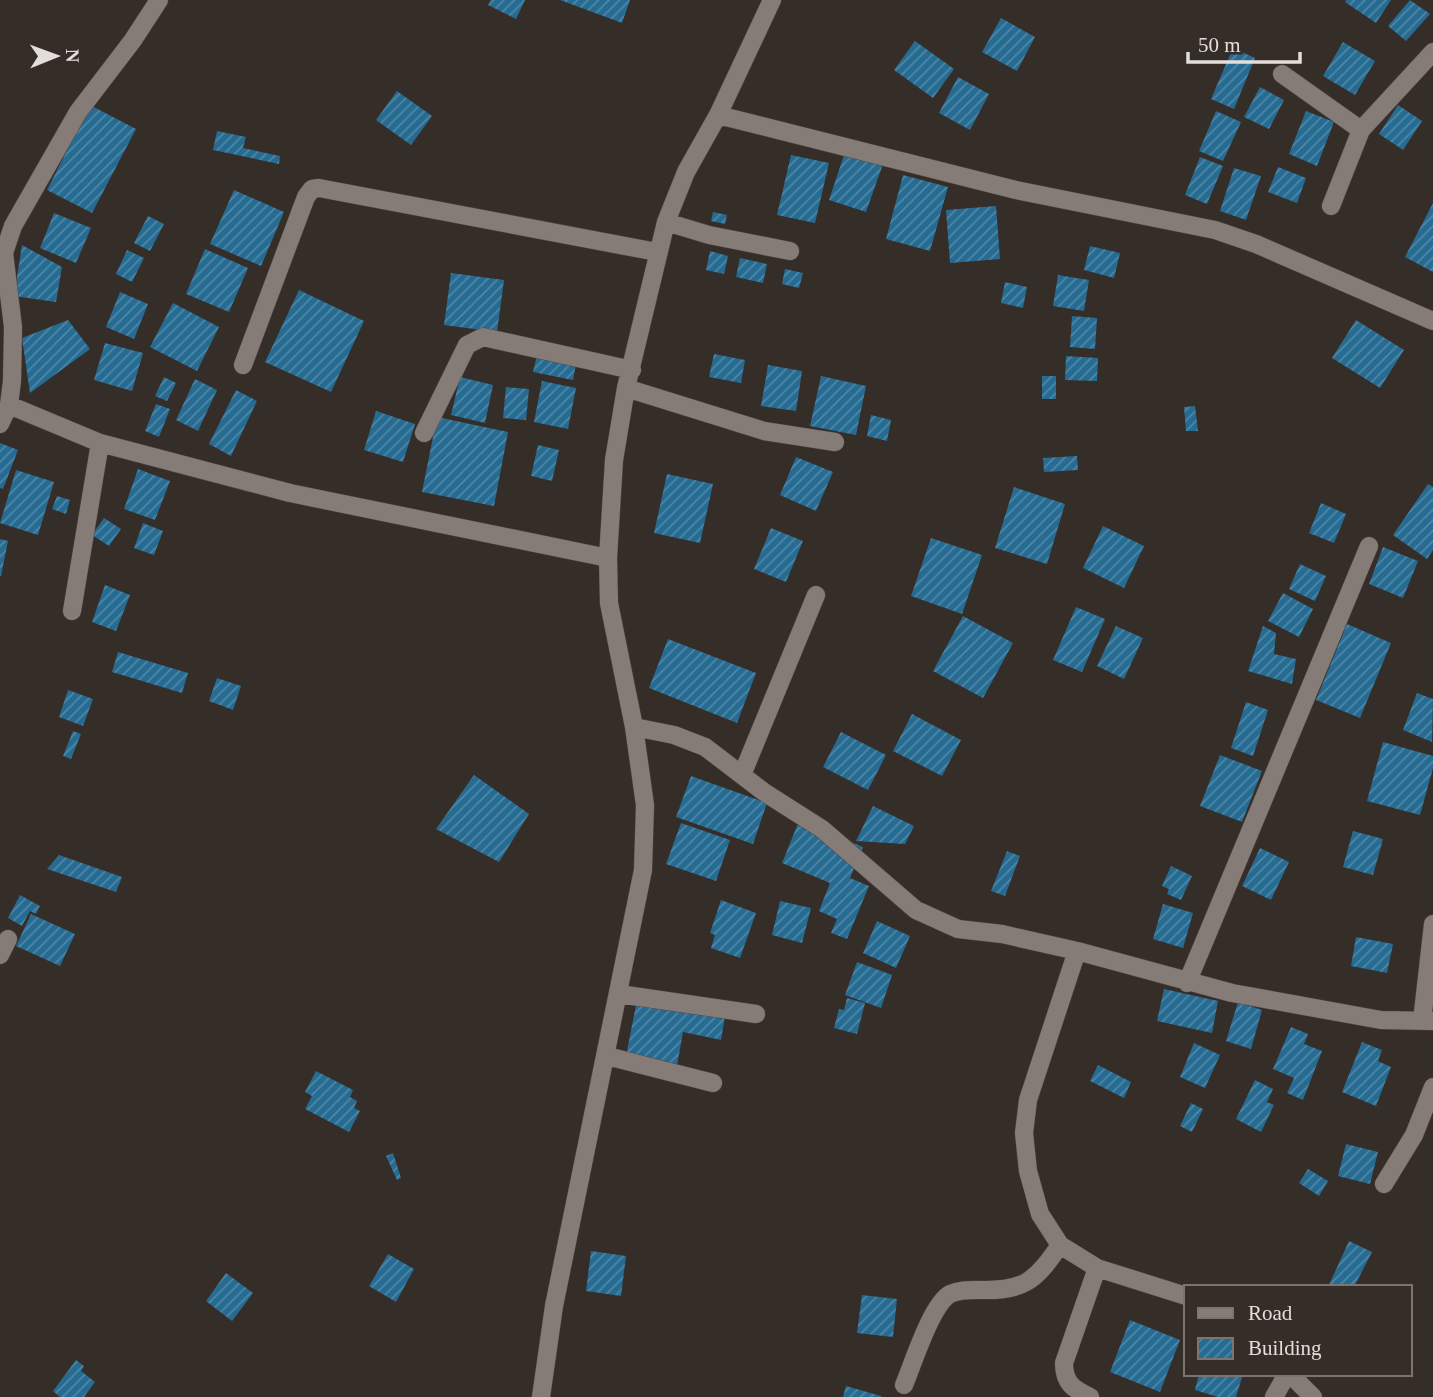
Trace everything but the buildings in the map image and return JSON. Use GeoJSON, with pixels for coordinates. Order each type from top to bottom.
{"type":"FeatureCollection","features":[{"type":"Feature","properties":{"kind":"street"},"geometry":{"type":"LineString","coordinates":[[0,424],[9,405],[13,327],[4,254],[13,226],[78,111],[133,40],[159,0]]}},
{"type":"Feature","properties":{"kind":"street"},"geometry":{"type":"LineString","coordinates":[[541,1397],[554,1306],[643,870],[645,805],[634,727],[609,603],[608,558],[614,460],[626,388],[666,222],[686,172],[718,115],[772,0]]}},
{"type":"Feature","properties":{"kind":"street"},"geometry":{"type":"LineString","coordinates":[[1331,206],[1361,130],[1433,52]]}},
{"type":"Feature","properties":{"kind":"street"},"geometry":{"type":"LineString","coordinates":[[1282,74],[1361,130]]}},
{"type":"Feature","properties":{"kind":"street"},"geometry":{"type":"LineString","coordinates":[[718,115],[1016,190],[1215,230],[1256,244],[1433,321]]}},
{"type":"Feature","properties":{"kind":"street"},"geometry":{"type":"LineString","coordinates":[[243,365],[306,197],[312,189],[332,190],[657,252]]}},
{"type":"Feature","properties":{"kind":"street"},"geometry":{"type":"LineString","coordinates":[[666,222],[709,235],[790,251]]}},
{"type":"Feature","properties":{"kind":"street"},"geometry":{"type":"LineString","coordinates":[[424,433],[467,345],[474,340],[496,340],[632,370]]}},
{"type":"Feature","properties":{"kind":"street"},"geometry":{"type":"LineString","coordinates":[[626,388],[764,431],[835,442]]}},
{"type":"Feature","properties":{"kind":"street"},"geometry":{"type":"LineString","coordinates":[[9,405],[100,443],[290,493],[608,558]]}},
{"type":"Feature","properties":{"kind":"street"},"geometry":{"type":"LineString","coordinates":[[72,611],[100,443]]}},
{"type":"Feature","properties":{"kind":"street"},"geometry":{"type":"LineString","coordinates":[[1187,983],[1369,546]]}},
{"type":"Feature","properties":{"kind":"street"},"geometry":{"type":"LineString","coordinates":[[742,775],[816,595]]}},
{"type":"Feature","properties":{"kind":"street"},"geometry":{"type":"LineString","coordinates":[[634,727],[674,735],[705,747],[822,829],[916,910],[958,929],[1002,934],[1077,951],[1187,983],[1381,1020],[1427,1021],[1433,924]]}},
{"type":"Feature","properties":{"kind":"street"},"geometry":{"type":"LineString","coordinates":[[1077,951],[1028,1100],[1024,1133],[1028,1171],[1040,1214],[1060,1245],[1097,1268],[1184,1295]]}},
{"type":"Feature","properties":{"kind":"street"},"geometry":{"type":"LineString","coordinates":[[619,994],[756,1014]]}},
{"type":"Feature","properties":{"kind":"street"},"geometry":{"type":"LineString","coordinates":[[607,1056],[713,1083]]}},
{"type":"Feature","properties":{"kind":"street"},"geometry":{"type":"LineString","coordinates":[[1384,1184],[1414,1135],[1433,1087]]}},
{"type":"Feature","properties":{"kind":"street"},"geometry":{"type":"LineString","coordinates":[[904,1385],[936,1310],[949,1295],[964,1290],[1012,1290],[1024,1286],[1044,1269],[1060,1245]]}},
{"type":"Feature","properties":{"kind":"street"},"geometry":{"type":"LineString","coordinates":[[1090,1397],[1073,1388],[1064,1377],[1065,1363],[1097,1268]]}},
{"type":"Feature","properties":{"kind":"street"},"geometry":{"type":"LineString","coordinates":[[1274,1397],[1288,1376]]}},
{"type":"Feature","properties":{"kind":"street"},"geometry":{"type":"LineString","coordinates":[[1291,1376],[1313,1397]]}}]}
